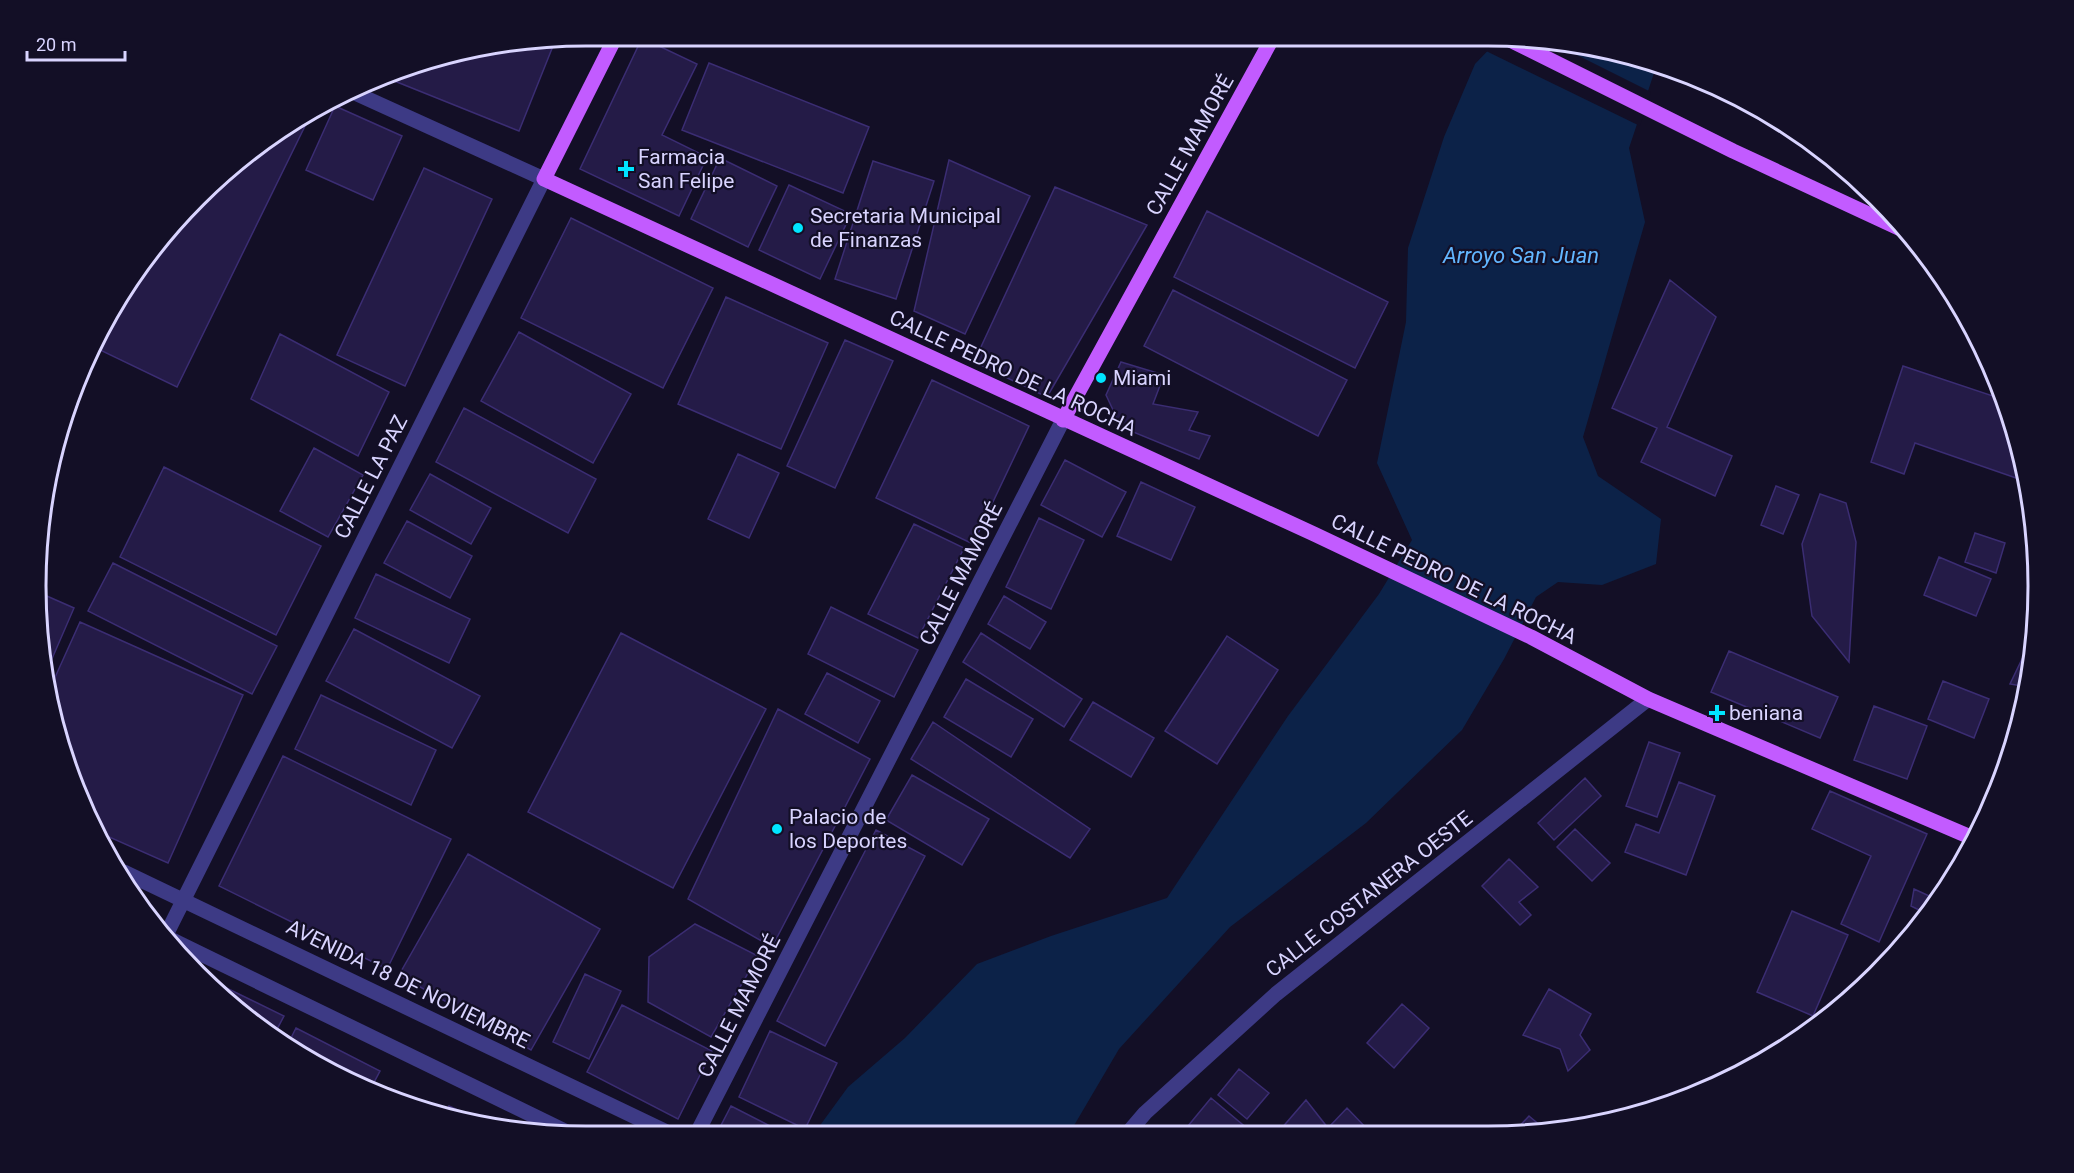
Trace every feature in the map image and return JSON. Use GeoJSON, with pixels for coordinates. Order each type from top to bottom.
{"type":"FeatureCollection","features":[{"type":"Feature","properties":{"kind":"main road","name":"CALLE LA PAZ"},"geometry":{"type":"LineString","coordinates":[[544,179],[611,46]]}},
{"type":"Feature","properties":{"kind":"main road","name":"CALLE MAMORÉ"},"geometry":{"type":"LineString","coordinates":[[1064,420],[1268,46]]}},
{"type":"Feature","properties":{"kind":"main road"},"geometry":{"type":"LineString","coordinates":[[1527,48],[1885,221]]}},
{"type":"Feature","properties":{"kind":"main road","name":"CALLE PEDRO DE LA ROCHA"},"geometry":{"type":"LineString","coordinates":[[544,179],[1314,534],[1531,638],[1648,699],[1966,835]]}},
{"type":"Feature","properties":{"kind":"street","name":"CALLE PEDRO DE LA ROCHA"},"geometry":{"type":"LineString","coordinates":[[362,96],[544,179]]}},
{"type":"Feature","properties":{"kind":"street","name":"CALLE LA PAZ"},"geometry":{"type":"LineString","coordinates":[[168,928],[544,179]]}},
{"type":"Feature","properties":{"kind":"street","name":"CALLE MAMORÉ"},"geometry":{"type":"LineString","coordinates":[[701,1126],[1064,420]]}},
{"type":"Feature","properties":{"kind":"street","name":"CALLE COSTANERA OESTE"},"geometry":{"type":"LineString","coordinates":[[1134,1126],[1145,1113],[1276,994],[1648,699]]}},
{"type":"Feature","properties":{"kind":"street","name":"AVENIDA 18 DE NOVIEMBRE"},"geometry":{"type":"LineString","coordinates":[[131,875],[184,898],[654,1126]]}},
{"type":"Feature","properties":{"kind":"street"},"geometry":{"type":"LineString","coordinates":[[183,945],[552,1125]]}},
{"type":"Feature","properties":{"kind":"water","name":"Arroyo San Juan"},"geometry":{"type":"Polygon","coordinates":[[[1492,46],[1558,51],[1593,57],[1654,73],[1629,148],[1645,222],[1583,437],[1598,476],[1661,519],[1656,564],[1602,585],[1558,582],[1536,597],[1504,659],[1462,730],[1366,823],[1230,927],[1119,1049],[1074,1126],[820,1126],[848,1087],[905,1038],[977,964],[1051,936],[1167,898],[1288,716],[1379,594],[1412,540],[1377,463],[1406,322],[1408,248],[1444,137],[1475,64],[1492,46]]]}},
{"type":"Feature","properties":{"kind":"pier"},"geometry":{"type":"Polygon","coordinates":[[[1488,46],[1575,54],[1651,92],[1640,126],[1484,50],[1488,46]]]}},
{"type":"Feature","properties":{"kind":"building"},"geometry":{"type":"Polygon","coordinates":[[[638,46],[659,46],[697,64],[662,135],[707,157],[679,216],[580,169],[638,46]]]}},
{"type":"Feature","properties":{"kind":"building"},"geometry":{"type":"Polygon","coordinates":[[[552,48],[519,131],[396,82],[481,57],[552,48]]]}},
{"type":"Feature","properties":{"kind":"building"},"geometry":{"type":"Polygon","coordinates":[[[709,63],[869,127],[843,193],[682,130],[709,63]]]}},
{"type":"Feature","properties":{"kind":"building"},"geometry":{"type":"Polygon","coordinates":[[[338,107],[402,136],[373,200],[306,170],[333,110],[338,107]]]}},
{"type":"Feature","properties":{"kind":"building"},"geometry":{"type":"Polygon","coordinates":[[[305,126],[177,387],[101,350],[102,348],[138,286],[181,230],[230,181],[258,158],[305,126]]]}},
{"type":"Feature","properties":{"kind":"building"},"geometry":{"type":"Polygon","coordinates":[[[720,158],[777,186],[748,247],[691,219],[720,158]]]}},
{"type":"Feature","properties":{"kind":"building"},"geometry":{"type":"Polygon","coordinates":[[[949,160],[1030,196],[965,334],[914,311],[949,160]]]}},
{"type":"Feature","properties":{"kind":"building"},"geometry":{"type":"Polygon","coordinates":[[[873,161],[934,181],[896,299],[835,279],[873,161]]]}},
{"type":"Feature","properties":{"kind":"building"},"geometry":{"type":"Polygon","coordinates":[[[424,168],[492,199],[405,386],[337,355],[424,168]]]}},
{"type":"Feature","properties":{"kind":"building"},"geometry":{"type":"Polygon","coordinates":[[[789,185],[851,214],[820,279],[759,250],[789,185]]]}},
{"type":"Feature","properties":{"kind":"building"},"geometry":{"type":"Polygon","coordinates":[[[1055,187],[1147,225],[1047,397],[974,362],[1055,187]]]}},
{"type":"Feature","properties":{"kind":"building"},"geometry":{"type":"Polygon","coordinates":[[[1207,211],[1388,302],[1355,368],[1174,277],[1207,211]]]}},
{"type":"Feature","properties":{"kind":"building"},"geometry":{"type":"Polygon","coordinates":[[[571,218],[713,288],[663,388],[521,318],[571,218]]]}},
{"type":"Feature","properties":{"kind":"building"},"geometry":{"type":"Polygon","coordinates":[[[1670,280],[1716,317],[1667,427],[1732,456],[1715,496],[1641,462],[1657,428],[1612,408],[1670,280]]]}},
{"type":"Feature","properties":{"kind":"building"},"geometry":{"type":"Polygon","coordinates":[[[1173,290],[1347,380],[1318,436],[1144,346],[1173,290]]]}},
{"type":"Feature","properties":{"kind":"building"},"geometry":{"type":"Polygon","coordinates":[[[726,297],[828,343],[781,449],[678,404],[726,297]]]}},
{"type":"Feature","properties":{"kind":"building"},"geometry":{"type":"Polygon","coordinates":[[[519,332],[631,394],[593,463],[481,401],[519,332]]]}},
{"type":"Feature","properties":{"kind":"building"},"geometry":{"type":"Polygon","coordinates":[[[280,334],[389,392],[358,456],[251,399],[280,334]]]}},
{"type":"Feature","properties":{"kind":"building"},"geometry":{"type":"Polygon","coordinates":[[[845,340],[893,361],[835,488],[787,466],[845,340]]]}},
{"type":"Feature","properties":{"kind":"building"},"geometry":{"type":"Polygon","coordinates":[[[1121,362],[1164,375],[1153,404],[1198,412],[1189,430],[1210,436],[1199,459],[1121,427],[1106,395],[1121,362]]]}},
{"type":"Feature","properties":{"kind":"building"},"geometry":{"type":"Polygon","coordinates":[[[1903,366],[1992,396],[2016,478],[1915,443],[1904,474],[1871,462],[1903,366]]]}},
{"type":"Feature","properties":{"kind":"building"},"geometry":{"type":"Polygon","coordinates":[[[932,380],[1029,426],[973,544],[876,498],[932,380]]]}},
{"type":"Feature","properties":{"kind":"building"},"geometry":{"type":"Polygon","coordinates":[[[464,408],[596,479],[568,533],[436,462],[464,408]]]}},
{"type":"Feature","properties":{"kind":"building"},"geometry":{"type":"Polygon","coordinates":[[[314,448],[363,475],[328,537],[280,511],[314,448]]]}},
{"type":"Feature","properties":{"kind":"building"},"geometry":{"type":"Polygon","coordinates":[[[738,454],[779,473],[749,538],[708,519],[738,454]]]}},
{"type":"Feature","properties":{"kind":"building"},"geometry":{"type":"Polygon","coordinates":[[[1065,460],[1126,492],[1102,537],[1041,505],[1065,460]]]}},
{"type":"Feature","properties":{"kind":"building"},"geometry":{"type":"Polygon","coordinates":[[[164,467],[321,546],[276,635],[120,557],[164,467]]]}},
{"type":"Feature","properties":{"kind":"building"},"geometry":{"type":"Polygon","coordinates":[[[430,474],[491,508],[471,544],[410,510],[430,474]]]}},
{"type":"Feature","properties":{"kind":"building"},"geometry":{"type":"Polygon","coordinates":[[[1141,482],[1195,507],[1171,560],[1117,536],[1141,482]]]}},
{"type":"Feature","properties":{"kind":"building"},"geometry":{"type":"Polygon","coordinates":[[[1776,486],[1799,495],[1783,534],[1761,525],[1776,486]]]}},
{"type":"Feature","properties":{"kind":"building"},"geometry":{"type":"Polygon","coordinates":[[[1820,494],[1846,503],[1856,542],[1849,662],[1812,616],[1802,544],[1820,494]]]}},
{"type":"Feature","properties":{"kind":"building"},"geometry":{"type":"Polygon","coordinates":[[[1039,518],[1084,540],[1051,609],[1006,587],[1039,518]]]}},
{"type":"Feature","properties":{"kind":"building"},"geometry":{"type":"Polygon","coordinates":[[[407,521],[472,556],[450,598],[384,563],[407,521]]]}},
{"type":"Feature","properties":{"kind":"building"},"geometry":{"type":"Polygon","coordinates":[[[914,524],[964,548],[918,638],[868,614],[914,524]]]}},
{"type":"Feature","properties":{"kind":"building"},"geometry":{"type":"Polygon","coordinates":[[[1975,533],[2005,543],[1996,573],[1965,562],[1975,533]]]}},
{"type":"Feature","properties":{"kind":"building"},"geometry":{"type":"Polygon","coordinates":[[[1939,557],[1991,579],[1976,616],[1924,595],[1939,557]]]}},
{"type":"Feature","properties":{"kind":"building"},"geometry":{"type":"Polygon","coordinates":[[[113,563],[277,646],[252,694],[88,611],[113,563]]]}},
{"type":"Feature","properties":{"kind":"building"},"geometry":{"type":"Polygon","coordinates":[[[376,574],[470,619],[449,663],[355,618],[376,574]]]}},
{"type":"Feature","properties":{"kind":"building"},"geometry":{"type":"Polygon","coordinates":[[[47,596],[74,608],[52,660],[47,596]]]}},
{"type":"Feature","properties":{"kind":"building"},"geometry":{"type":"Polygon","coordinates":[[[1004,596],[1046,622],[1030,649],[988,624],[1004,596]]]}},
{"type":"Feature","properties":{"kind":"building"},"geometry":{"type":"Polygon","coordinates":[[[831,607],[918,650],[894,697],[808,654],[831,607]]]}},
{"type":"Feature","properties":{"kind":"building"},"geometry":{"type":"Polygon","coordinates":[[[80,622],[243,695],[168,863],[108,837],[75,760],[55,678],[80,622]]]}},
{"type":"Feature","properties":{"kind":"building"},"geometry":{"type":"Polygon","coordinates":[[[354,629],[480,696],[452,748],[326,681],[354,629]]]}},
{"type":"Feature","properties":{"kind":"building"},"geometry":{"type":"Polygon","coordinates":[[[621,633],[766,709],[673,888],[528,812],[621,633]]]}},
{"type":"Feature","properties":{"kind":"building"},"geometry":{"type":"Polygon","coordinates":[[[981,633],[1082,699],[1064,727],[963,662],[981,633]]]}},
{"type":"Feature","properties":{"kind":"building"},"geometry":{"type":"Polygon","coordinates":[[[1227,636],[1278,670],[1217,764],[1165,731],[1227,636]]]}},
{"type":"Feature","properties":{"kind":"building"},"geometry":{"type":"Polygon","coordinates":[[[1729,651],[1838,697],[1820,738],[1711,692],[1729,651]]]}},
{"type":"Feature","properties":{"kind":"building"},"geometry":{"type":"Polygon","coordinates":[[[2022,659],[2018,685],[2010,684],[2022,659]]]}},
{"type":"Feature","properties":{"kind":"building"},"geometry":{"type":"Polygon","coordinates":[[[827,673],[880,701],[858,743],[805,714],[827,673]]]}},
{"type":"Feature","properties":{"kind":"building"},"geometry":{"type":"Polygon","coordinates":[[[966,679],[1033,719],[1011,757],[944,717],[966,679]]]}},
{"type":"Feature","properties":{"kind":"building"},"geometry":{"type":"Polygon","coordinates":[[[1943,681],[1989,699],[1974,738],[1928,719],[1943,681]]]}},
{"type":"Feature","properties":{"kind":"building"},"geometry":{"type":"Polygon","coordinates":[[[321,695],[436,750],[411,805],[295,749],[321,695]]]}},
{"type":"Feature","properties":{"kind":"building"},"geometry":{"type":"Polygon","coordinates":[[[1093,702],[1154,738],[1131,777],[1070,740],[1093,702]]]}},
{"type":"Feature","properties":{"kind":"building"},"geometry":{"type":"Polygon","coordinates":[[[1874,706],[1927,726],[1907,779],[1854,760],[1874,706]]]}},
{"type":"Feature","properties":{"kind":"building","name":"Palacio de los Deportes"},"geometry":{"type":"Polygon","coordinates":[[[778,709],[870,759],[772,947],[688,899],[778,709]]]}},
{"type":"Feature","properties":{"kind":"building"},"geometry":{"type":"Polygon","coordinates":[[[933,722],[1090,829],[1070,858],[911,759],[933,722]]]}},
{"type":"Feature","properties":{"kind":"building"},"geometry":{"type":"Polygon","coordinates":[[[1649,742],[1680,753],[1657,817],[1626,806],[1649,742]]]}},
{"type":"Feature","properties":{"kind":"building"},"geometry":{"type":"Polygon","coordinates":[[[283,756],[451,839],[387,969],[219,886],[283,756]]]}},
{"type":"Feature","properties":{"kind":"building"},"geometry":{"type":"Polygon","coordinates":[[[912,775],[989,819],[962,865],[886,820],[912,775]]]}},
{"type":"Feature","properties":{"kind":"building"},"geometry":{"type":"Polygon","coordinates":[[[1585,778],[1601,796],[1554,840],[1538,823],[1585,778]]]}},
{"type":"Feature","properties":{"kind":"building"},"geometry":{"type":"Polygon","coordinates":[[[1679,782],[1715,796],[1686,875],[1625,852],[1636,824],[1659,833],[1679,782]]]}},
{"type":"Feature","properties":{"kind":"building"},"geometry":{"type":"Polygon","coordinates":[[[1830,791],[1927,834],[1879,942],[1841,924],[1871,856],[1812,829],[1830,791]]]}},
{"type":"Feature","properties":{"kind":"building"},"geometry":{"type":"Polygon","coordinates":[[[1575,829],[1610,863],[1592,881],[1557,847],[1575,829]]]}},
{"type":"Feature","properties":{"kind":"building"},"geometry":{"type":"Polygon","coordinates":[[[876,830],[925,856],[825,1046],[777,1021],[876,830]]]}},
{"type":"Feature","properties":{"kind":"building"},"geometry":{"type":"Polygon","coordinates":[[[468,854],[600,929],[531,1050],[399,975],[468,854]]]}},
{"type":"Feature","properties":{"kind":"building"},"geometry":{"type":"Polygon","coordinates":[[[1509,859],[1538,887],[1519,902],[1531,915],[1520,925],[1482,886],[1509,859]]]}},
{"type":"Feature","properties":{"kind":"building"},"geometry":{"type":"Polygon","coordinates":[[[1914,889],[1930,896],[1919,910],[1911,906],[1914,889]]]}},
{"type":"Feature","properties":{"kind":"building"},"geometry":{"type":"Polygon","coordinates":[[[1792,911],[1848,935],[1813,1016],[1757,992],[1792,911]]]}},
{"type":"Feature","properties":{"kind":"building"},"geometry":{"type":"Polygon","coordinates":[[[695,924],[758,956],[711,1037],[648,1002],[649,957],[695,924]]]}},
{"type":"Feature","properties":{"kind":"building"},"geometry":{"type":"Polygon","coordinates":[[[585,974],[621,991],[589,1059],[553,1042],[585,974]]]}},
{"type":"Feature","properties":{"kind":"building"},"geometry":{"type":"Polygon","coordinates":[[[225,987],[284,1016],[277,1029],[225,987]]]}},
{"type":"Feature","properties":{"kind":"building"},"geometry":{"type":"Polygon","coordinates":[[[1549,989],[1591,1014],[1580,1035],[1590,1050],[1568,1071],[1560,1049],[1523,1035],[1549,989]]]}},
{"type":"Feature","properties":{"kind":"building"},"geometry":{"type":"Polygon","coordinates":[[[1402,1004],[1429,1028],[1394,1068],[1367,1043],[1402,1004]]]}},
{"type":"Feature","properties":{"kind":"building"},"geometry":{"type":"Polygon","coordinates":[[[622,1005],[712,1051],[678,1119],[587,1072],[622,1005]]]}},
{"type":"Feature","properties":{"kind":"building"},"geometry":{"type":"Polygon","coordinates":[[[296,1028],[380,1071],[374,1082],[316,1054],[291,1038],[296,1028]]]}},
{"type":"Feature","properties":{"kind":"building"},"geometry":{"type":"Polygon","coordinates":[[[770,1031],[837,1063],[806,1126],[799,1126],[739,1097],[770,1031]]]}},
{"type":"Feature","properties":{"kind":"building"},"geometry":{"type":"Polygon","coordinates":[[[1239,1069],[1269,1093],[1247,1119],[1218,1095],[1239,1069]]]}},
{"type":"Feature","properties":{"kind":"building"},"geometry":{"type":"Polygon","coordinates":[[[1211,1098],[1244,1126],[1188,1126],[1211,1098]]]}},
{"type":"Feature","properties":{"kind":"building"},"geometry":{"type":"Polygon","coordinates":[[[1306,1100],[1326,1126],[1284,1126],[1306,1100]]]}},
{"type":"Feature","properties":{"kind":"building"},"geometry":{"type":"Polygon","coordinates":[[[731,1106],[770,1126],[721,1126],[731,1106]]]}},
{"type":"Feature","properties":{"kind":"building"},"geometry":{"type":"Polygon","coordinates":[[[1347,1108],[1364,1126],[1330,1126],[1347,1108]]]}},
{"type":"Feature","properties":{"kind":"building"},"geometry":{"type":"Polygon","coordinates":[[[1529,1116],[1538,1124],[1523,1125],[1520,1125],[1529,1116]]]}},
{"type":"Feature","properties":{"kind":"place","name":"Farmacia San Felipe"},"geometry":{"type":"Point","coordinates":[626,169]}},
{"type":"Feature","properties":{"kind":"place","name":"Secretaria Municipal de Finanzas"},"geometry":{"type":"Point","coordinates":[798,228]}},
{"type":"Feature","properties":{"kind":"place","name":"Miami"},"geometry":{"type":"Point","coordinates":[1101,378]}},
{"type":"Feature","properties":{"kind":"place","name":"beniana"},"geometry":{"type":"Point","coordinates":[1717,713]}},
{"type":"Feature","properties":{"kind":"place","name":"Palacio de los Deportes"},"geometry":{"type":"Point","coordinates":[777,829]}}]}
